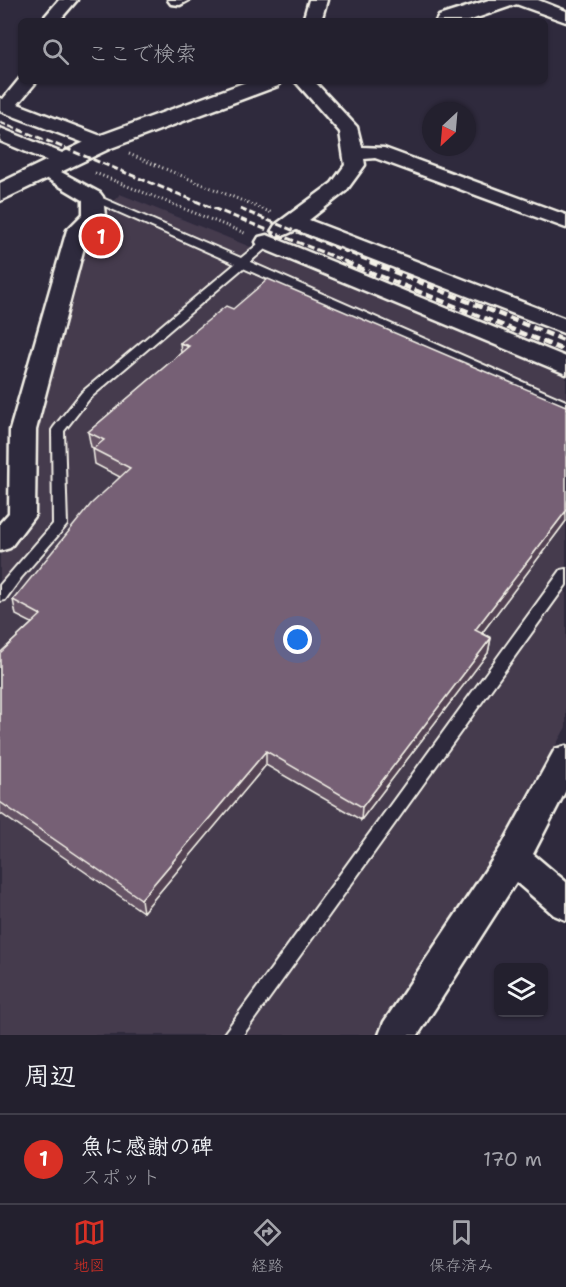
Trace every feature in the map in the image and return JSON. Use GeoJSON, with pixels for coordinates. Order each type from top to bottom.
{"type":"FeatureCollection","features":[{"type":"Feature","properties":{"kind":"street"},"geometry":{"type":"LineString","coordinates":[[53,18],[68,0]]}},
{"type":"Feature","properties":{"kind":"street"},"geometry":{"type":"LineString","coordinates":[[313,18],[318,0]]}},
{"type":"Feature","properties":{"kind":"street"},"geometry":{"type":"LineString","coordinates":[[456,18],[510,0]]}},
{"type":"Feature","properties":{"kind":"street"},"geometry":{"type":"LineString","coordinates":[[522,0],[566,17]]}},
{"type":"Feature","properties":{"kind":"street"},"geometry":{"type":"LineString","coordinates":[[25,84],[3,105],[102,143]]}},
{"type":"Feature","properties":{"kind":"street"},"geometry":{"type":"LineString","coordinates":[[0,193],[102,143],[262,84]]}},
{"type":"Feature","properties":{"kind":"street"},"geometry":{"type":"LineString","coordinates":[[267,242],[339,187],[355,165],[350,131],[307,84]]}},
{"type":"Feature","properties":{"kind":"street"},"geometry":{"type":"LineString","coordinates":[[0,135],[56,166],[93,197],[94,216],[78,230],[23,430],[22,515],[0,541]]}},
{"type":"Feature","properties":{"kind":"street"},"geometry":{"type":"LineString","coordinates":[[353,154],[377,152],[566,222]]}},
{"type":"Feature","properties":{"kind":"street"},"geometry":{"type":"LineString","coordinates":[[295,222],[566,327]]}},
{"type":"Feature","properties":{"kind":"street"},"geometry":{"type":"LineString","coordinates":[[267,242],[566,366]]}},
{"type":"Feature","properties":{"kind":"street"},"geometry":{"type":"LineString","coordinates":[[397,1035],[513,858],[566,759]]}},
{"type":"Feature","properties":{"kind":"street"},"geometry":{"type":"LineString","coordinates":[[513,858],[566,904]]}},
{"type":"Feature","properties":{"kind":"lane"},"geometry":{"type":"LineString","coordinates":[[93,197],[566,406]]}},
{"type":"Feature","properties":{"kind":"lane"},"geometry":{"type":"LineString","coordinates":[[0,596],[16,573],[60,525],[58,430],[86,395],[267,242]]}},
{"type":"Feature","properties":{"kind":"lane"},"geometry":{"type":"LineString","coordinates":[[232,1035],[566,574]]}},
{"type":"Feature","properties":{"kind":"path"},"geometry":{"type":"LineString","coordinates":[[102,143],[295,222]]}},
{"type":"Feature","properties":{"kind":"path"},"geometry":{"type":"LineString","coordinates":[[56,166],[267,242]]}},
{"type":"Feature","properties":{"kind":"shaded area"},"geometry":{"type":"Polygon","coordinates":[[[120,194],[566,375],[566,727],[423,984],[389,1035],[0,1035],[0,554],[32,514],[38,497],[31,438],[91,226],[120,194]]]}},
{"type":"Feature","properties":{"kind":"building"},"geometry":{"type":"Polygon","coordinates":[[[268,279],[566,406],[566,511],[475,630],[491,638],[362,807],[266,751],[141,899],[0,802],[0,653],[41,615],[13,600],[91,504],[130,468],[93,449],[104,440],[88,432],[189,346],[180,343],[226,306],[233,309],[268,279]]]}},
{"type":"Feature","properties":{"kind":"railway"},"geometry":{"type":"LineString","coordinates":[[0,122],[349,263]]}},
{"type":"Feature","properties":{"kind":"railway"},"geometry":{"type":"LineString","coordinates":[[240,209],[374,263]]}},
{"type":"Feature","properties":{"kind":"railway"},"geometry":{"type":"LineString","coordinates":[[345,262],[566,351]]}},
{"type":"Feature","properties":{"kind":"railway"},"geometry":{"type":"LineString","coordinates":[[370,262],[566,341]]}},
{"type":"Feature","properties":{"kind":"place","name":"魚に感謝の碑"},"geometry":{"type":"Point","coordinates":[101,236]}}]}
